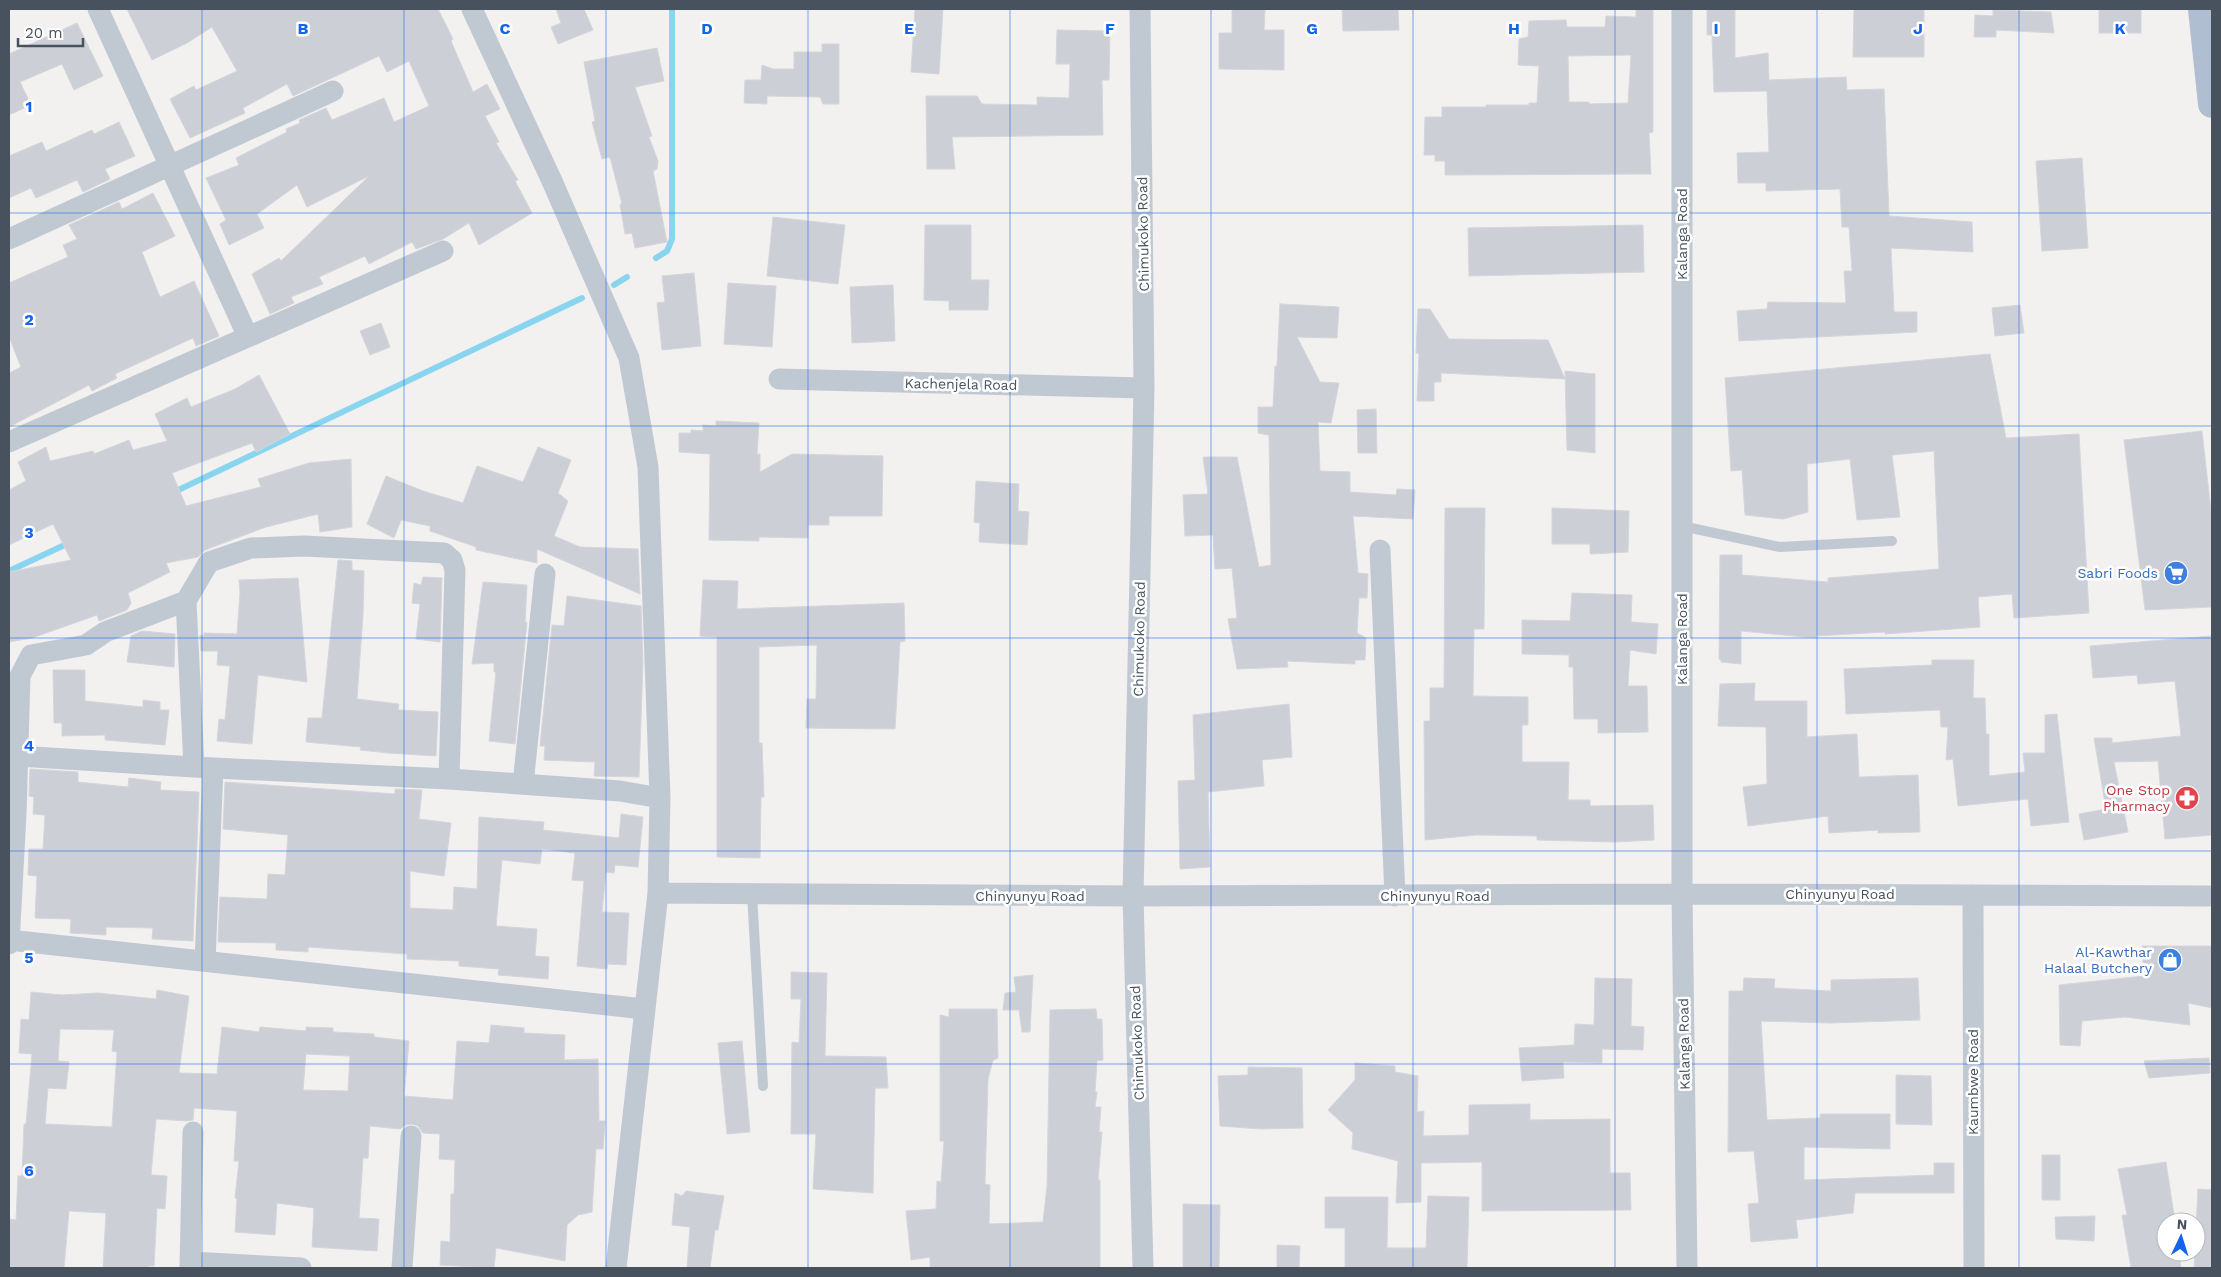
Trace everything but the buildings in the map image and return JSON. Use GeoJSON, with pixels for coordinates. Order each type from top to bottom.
{"type":"FeatureCollection","features":[{"type":"Feature","properties":{"kind":"main road"},"geometry":{"type":"LineString","coordinates":[[2202,9],[2212,104]]}},
{"type":"Feature","properties":{"kind":"street"},"geometry":{"type":"LineString","coordinates":[[98,9],[248,338]]}},
{"type":"Feature","properties":{"kind":"street"},"geometry":{"type":"LineString","coordinates":[[472,9],[552,181],[629,358],[648,466],[660,798],[658,893],[616,1268]]}},
{"type":"Feature","properties":{"kind":"street","name":"Chimukoko Road"},"geometry":{"type":"LineString","coordinates":[[1140,9],[1144,388],[1133,896],[1143,1268]]}},
{"type":"Feature","properties":{"kind":"street","name":"Kalanga Road"},"geometry":{"type":"LineString","coordinates":[[1682,9],[1682,894],[1687,1268]]}},
{"type":"Feature","properties":{"kind":"street"},"geometry":{"type":"LineString","coordinates":[[9,239],[333,91]]}},
{"type":"Feature","properties":{"kind":"street"},"geometry":{"type":"LineString","coordinates":[[9,442],[443,251]]}},
{"type":"Feature","properties":{"kind":"street","name":"Kachenjela Road"},"geometry":{"type":"LineString","coordinates":[[778,379],[1144,388]]}},
{"type":"Feature","properties":{"kind":"street"},"geometry":{"type":"LineString","coordinates":[[205,961],[203,767],[186,601],[209,562],[251,548],[304,546],[444,553],[452,560],[455,570],[449,779]]}},
{"type":"Feature","properties":{"kind":"street"},"geometry":{"type":"LineString","coordinates":[[1380,550],[1395,896]]}},
{"type":"Feature","properties":{"kind":"street"},"geometry":{"type":"LineString","coordinates":[[523,784],[545,574]]}},
{"type":"Feature","properties":{"kind":"street"},"geometry":{"type":"LineString","coordinates":[[9,944],[12,813],[18,756],[20,676],[31,655],[86,645],[105,632],[186,601]]}},
{"type":"Feature","properties":{"kind":"street"},"geometry":{"type":"LineString","coordinates":[[18,756],[449,779],[620,792],[660,798]]}},
{"type":"Feature","properties":{"kind":"street","name":"Chinyunyu Road"},"geometry":{"type":"LineString","coordinates":[[658,893],[1133,896],[1682,894],[2212,896]]}},
{"type":"Feature","properties":{"kind":"street","name":"Kaumbwe Road"},"geometry":{"type":"LineString","coordinates":[[1973,895],[1974,1268]]}},
{"type":"Feature","properties":{"kind":"street"},"geometry":{"type":"LineString","coordinates":[[9,940],[644,1009]]}},
{"type":"Feature","properties":{"kind":"street"},"geometry":{"type":"LineString","coordinates":[[193,1132],[191,1265],[301,1268]]}},
{"type":"Feature","properties":{"kind":"street"},"geometry":{"type":"LineString","coordinates":[[402,1268],[411,1136]]}},
{"type":"Feature","properties":{"kind":"lane"},"geometry":{"type":"LineString","coordinates":[[1682,526],[1780,547],[1892,541]]}},
{"type":"Feature","properties":{"kind":"lane"},"geometry":{"type":"LineString","coordinates":[[752,894],[764,1086]]}},
{"type":"Feature","properties":{"kind":"waterway"},"geometry":{"type":"LineString","coordinates":[[656,258],[667,251],[672,239],[672,9]]}},
{"type":"Feature","properties":{"kind":"waterway"},"geometry":{"type":"LineString","coordinates":[[614,285],[627,277]]}},
{"type":"Feature","properties":{"kind":"waterway"},"geometry":{"type":"LineString","coordinates":[[172,493],[582,298]]}},
{"type":"Feature","properties":{"kind":"waterway"},"geometry":{"type":"LineString","coordinates":[[9,571],[71,542]]}},
{"type":"Feature","properties":{"kind":"place","name":"Sabri Foods"},"geometry":{"type":"Point","coordinates":[2176,573]}},
{"type":"Feature","properties":{"kind":"place","name":"One Stop Pharmacy"},"geometry":{"type":"Point","coordinates":[2187,798]}},
{"type":"Feature","properties":{"kind":"place","name":"Al-Kawthar Halaal Butchery"},"geometry":{"type":"Point","coordinates":[2170,960]}}]}
